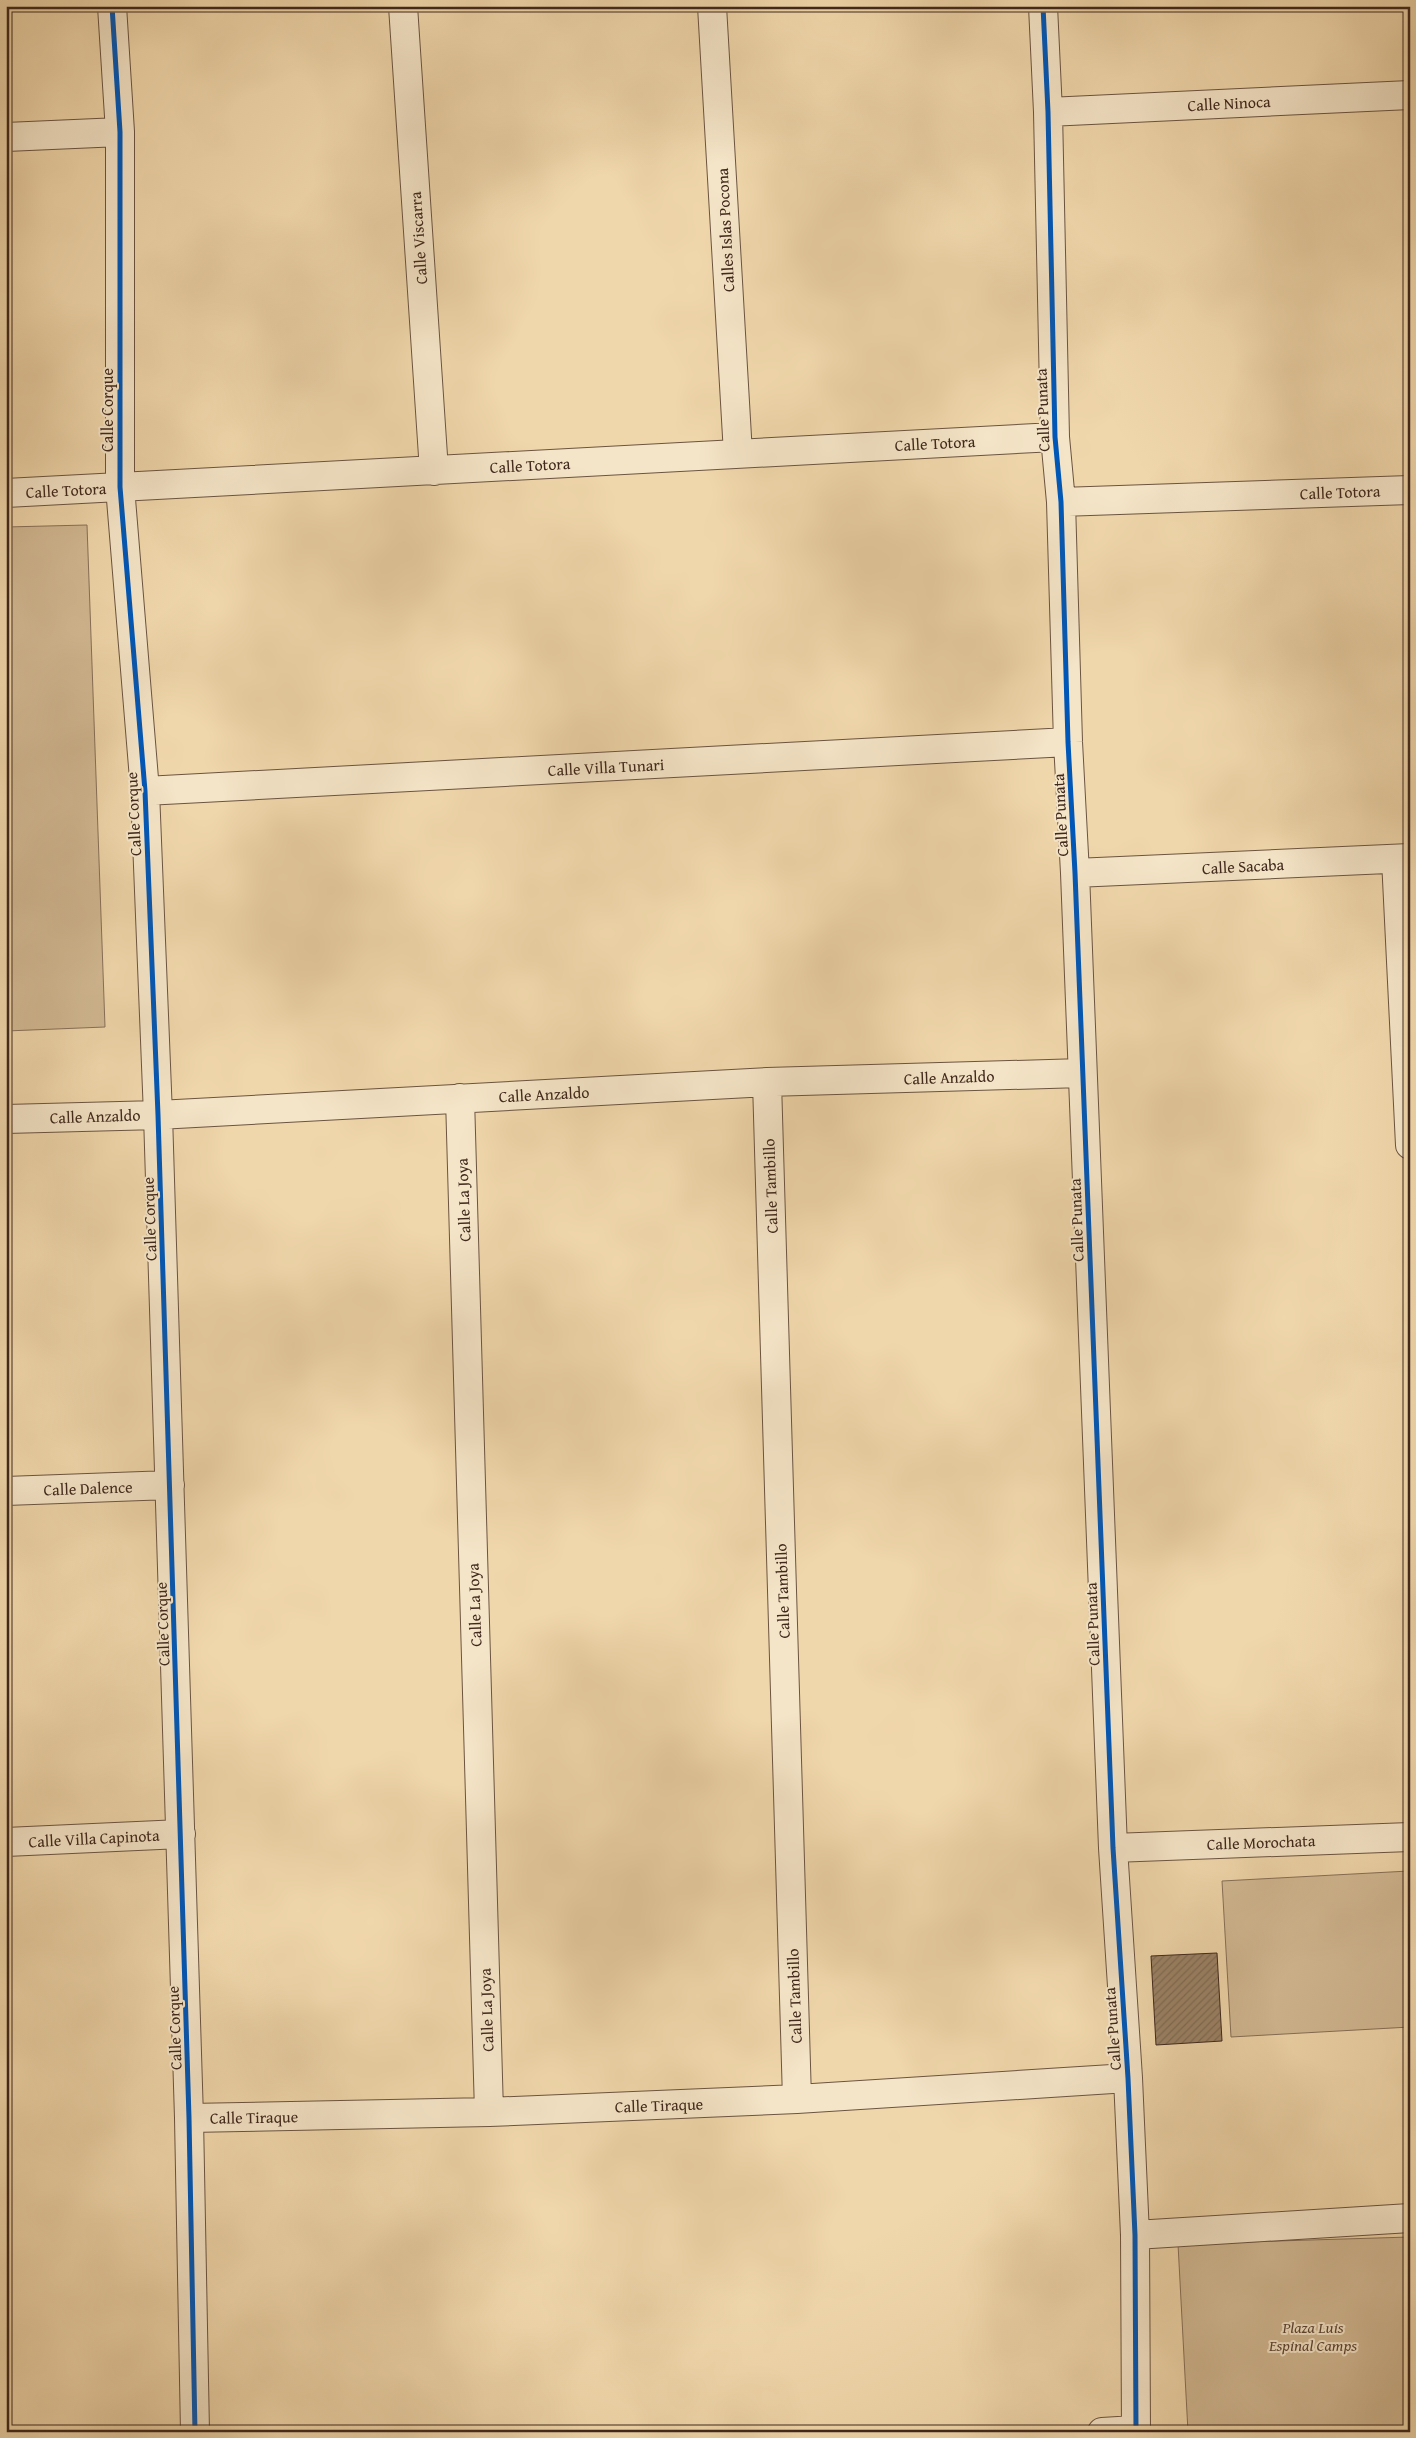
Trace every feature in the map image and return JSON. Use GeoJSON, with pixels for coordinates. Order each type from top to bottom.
{"type":"FeatureCollection","features":[{"type":"Feature","properties":{"kind":"street","name":"Calle Corque"},"geometry":{"type":"LineString","coordinates":[[112,6],[120,132],[120,487],[145,791],[158,1114],[189,2118],[195,2432]]}},
{"type":"Feature","properties":{"kind":"street","name":"Calle Viscarra"},"geometry":{"type":"LineString","coordinates":[[403,6],[434,470]]}},
{"type":"Feature","properties":{"kind":"street","name":"Calles Islas Pocona"},"geometry":{"type":"LineString","coordinates":[[712,6],[738,454]]}},
{"type":"Feature","properties":{"kind":"street","name":"Calle Punata"},"geometry":{"type":"LineString","coordinates":[[1043,6],[1048,112],[1055,437],[1061,502],[1068,742],[1075,873],[1113,1848],[1128,2078],[1135,2235],[1136,2431]]}},
{"type":"Feature","properties":{"kind":"street","name":"Calle Ninoca"},"geometry":{"type":"LineString","coordinates":[[1048,112],[1410,95]]}},
{"type":"Feature","properties":{"kind":"street"},"geometry":{"type":"LineString","coordinates":[[6,137],[120,132]]}},
{"type":"Feature","properties":{"kind":"street","name":"Calle Totora"},"geometry":{"type":"LineString","coordinates":[[6,493],[1055,437]]}},
{"type":"Feature","properties":{"kind":"street","name":"Calle Totora"},"geometry":{"type":"LineString","coordinates":[[1061,502],[1410,490]]}},
{"type":"Feature","properties":{"kind":"street","name":"Calle Villa Tunari"},"geometry":{"type":"LineString","coordinates":[[145,791],[1068,742]]}},
{"type":"Feature","properties":{"kind":"street"},"geometry":{"type":"LineString","coordinates":[[1403,859],[1410,1145]]}},
{"type":"Feature","properties":{"kind":"street","name":"Calle Sacaba"},"geometry":{"type":"LineString","coordinates":[[1075,873],[1403,859]]}},
{"type":"Feature","properties":{"kind":"street","name":"Calle Anzaldo"},"geometry":{"type":"LineString","coordinates":[[6,1119],[158,1114],[767,1082],[1082,1073]]}},
{"type":"Feature","properties":{"kind":"street","name":"Calle Tambillo"},"geometry":{"type":"LineString","coordinates":[[767,1082],[797,2099]]}},
{"type":"Feature","properties":{"kind":"street","name":"Calle La Joya"},"geometry":{"type":"LineString","coordinates":[[460,1098],[489,2112]]}},
{"type":"Feature","properties":{"kind":"street","name":"Calle Dalence"},"geometry":{"type":"LineString","coordinates":[[6,1491],[170,1485]]}},
{"type":"Feature","properties":{"kind":"street","name":"Calle Villa Capinota"},"geometry":{"type":"LineString","coordinates":[[6,1842],[181,1834]]}},
{"type":"Feature","properties":{"kind":"street","name":"Calle Morochata"},"geometry":{"type":"LineString","coordinates":[[1113,1848],[1410,1837]]}},
{"type":"Feature","properties":{"kind":"street","name":"Calle Tiraque"},"geometry":{"type":"LineString","coordinates":[[189,2118],[489,2112],[797,2099],[1128,2078]]}},
{"type":"Feature","properties":{"kind":"street"},"geometry":{"type":"LineString","coordinates":[[1135,2235],[1410,2218]]}},
{"type":"Feature","properties":{"kind":"street"},"geometry":{"type":"LineString","coordinates":[[1102,2432],[1136,2431]]}},
{"type":"Feature","properties":{"kind":"green space"},"geometry":{"type":"Polygon","coordinates":[[[87,525],[105,1027],[6,1031],[6,527],[87,525]]]}},
{"type":"Feature","properties":{"kind":"green space"},"geometry":{"type":"Polygon","coordinates":[[[1409,1871],[1410,2027],[1231,2037],[1222,1881],[1409,1871]]]}},
{"type":"Feature","properties":{"kind":"green space","name":"Plaza Luis Espinal Camps"},"geometry":{"type":"Polygon","coordinates":[[[1410,2237],[1410,2432],[1188,2432],[1178,2244],[1410,2237]]]}},
{"type":"Feature","properties":{"kind":"building"},"geometry":{"type":"Polygon","coordinates":[[[1217,1953],[1222,2041],[1156,2045],[1151,1956],[1217,1953]]]}},
{"type":"Feature","properties":{"kind":"cycle path"},"geometry":{"type":"LineString","coordinates":[[112,6],[120,132],[120,487],[145,791],[158,1115],[189,2118],[195,2432]]}},
{"type":"Feature","properties":{"kind":"cycle path"},"geometry":{"type":"LineString","coordinates":[[1043,6],[1048,112],[1055,437],[1061,502],[1068,742],[1075,873],[1113,1848],[1128,2078],[1135,2235],[1136,2432]]}}]}
